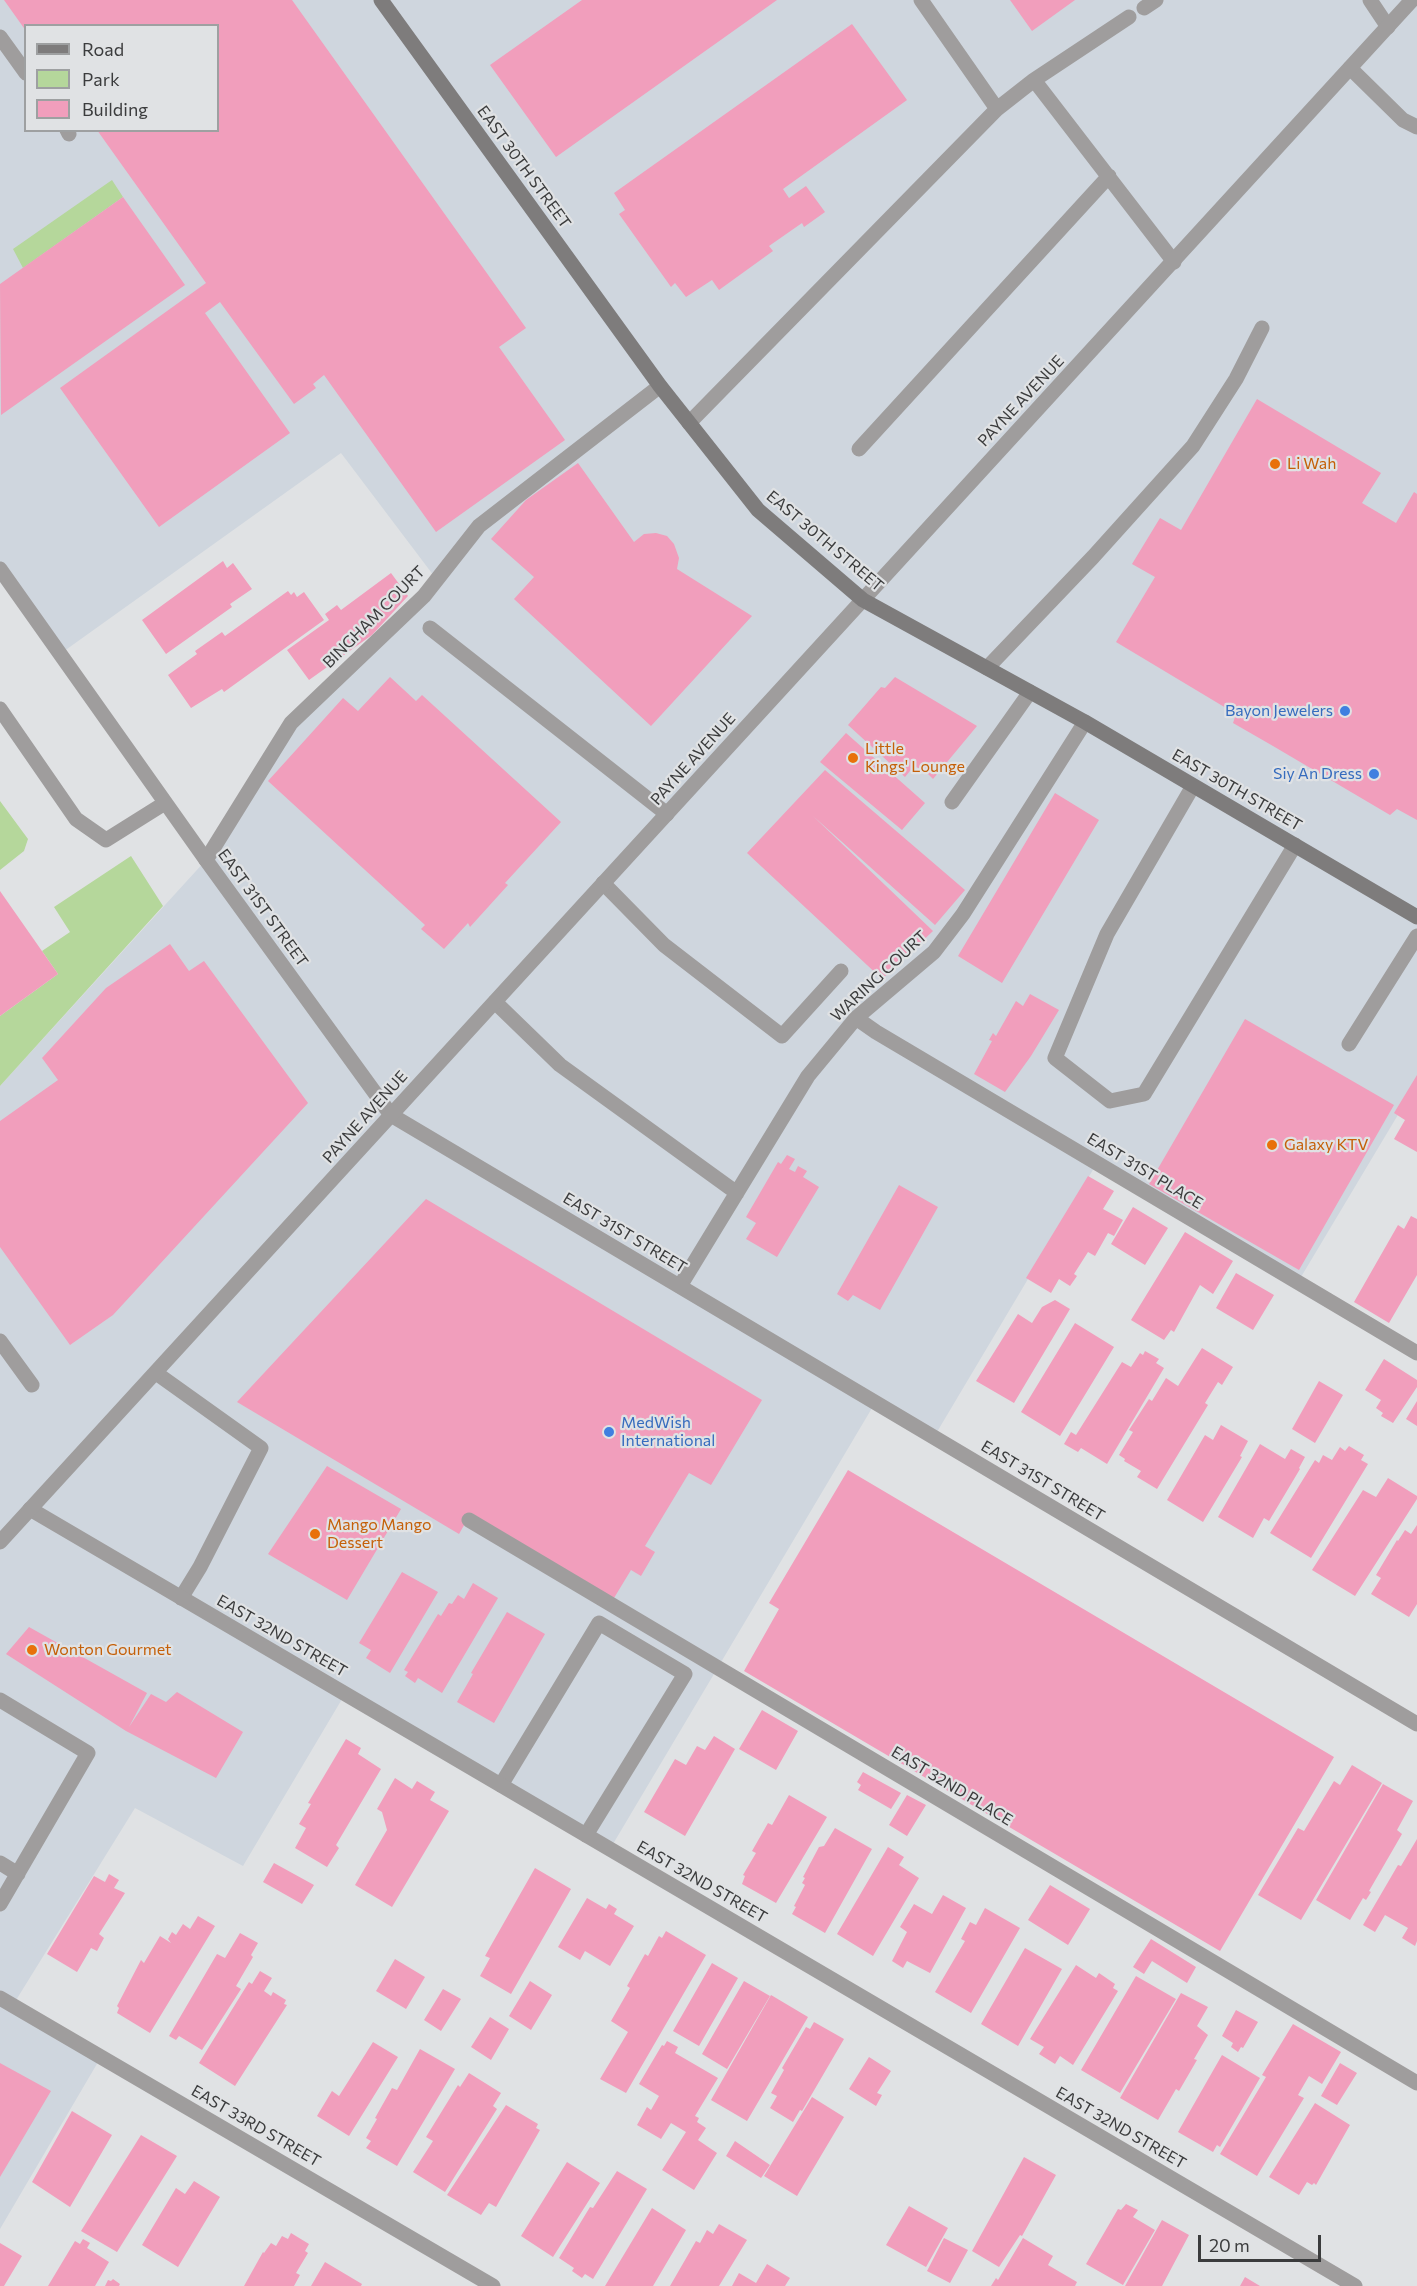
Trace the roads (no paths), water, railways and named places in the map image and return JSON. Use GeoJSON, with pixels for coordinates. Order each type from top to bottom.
{"type":"FeatureCollection","features":[{"type":"Feature","properties":{"kind":"main road","name":"EAST 30TH STREET"},"geometry":{"type":"LineString","coordinates":[[381,0],[660,386],[758,510],[863,600],[1085,722],[1417,917]]}},
{"type":"Feature","properties":{"kind":"street"},"geometry":{"type":"LineString","coordinates":[[921,0],[997,109]]}},
{"type":"Feature","properties":{"kind":"street"},"geometry":{"type":"LineString","coordinates":[[1370,0],[1388,27]]}},
{"type":"Feature","properties":{"kind":"street","name":"PAYNE AVENUE"},"geometry":{"type":"LineString","coordinates":[[0,1542],[1412,0]]}},
{"type":"Feature","properties":{"kind":"street"},"geometry":{"type":"LineString","coordinates":[[688,423],[997,109],[1034,80],[1129,17]]}},
{"type":"Feature","properties":{"kind":"street"},"geometry":{"type":"LineString","coordinates":[[0,37],[24,69]]}},
{"type":"Feature","properties":{"kind":"street"},"geometry":{"type":"LineString","coordinates":[[1350,68],[1403,120],[1417,127]]}},
{"type":"Feature","properties":{"kind":"street"},"geometry":{"type":"LineString","coordinates":[[1034,80],[1174,262]]}},
{"type":"Feature","properties":{"kind":"street"},"geometry":{"type":"LineString","coordinates":[[859,449],[1110,176]]}},
{"type":"Feature","properties":{"kind":"street"},"geometry":{"type":"LineString","coordinates":[[987,668],[1093,556],[1192,446],[1236,379],[1262,328]]}},
{"type":"Feature","properties":{"kind":"street","name":"BINGHAM COURT"},"geometry":{"type":"LineString","coordinates":[[206,860],[291,723],[424,596],[479,526],[660,386]]}},
{"type":"Feature","properties":{"kind":"street","name":"EAST 31ST STREET"},"geometry":{"type":"LineString","coordinates":[[0,569],[165,803],[391,1115],[1417,1724]]}},
{"type":"Feature","properties":{"kind":"street"},"geometry":{"type":"LineString","coordinates":[[430,628],[667,814]]}},
{"type":"Feature","properties":{"kind":"street"},"geometry":{"type":"LineString","coordinates":[[952,802],[1030,692]]}},
{"type":"Feature","properties":{"kind":"street"},"geometry":{"type":"LineString","coordinates":[[0,710],[76,819],[106,840],[165,803]]}},
{"type":"Feature","properties":{"kind":"street","name":"WARING COURT"},"geometry":{"type":"LineString","coordinates":[[680,1286],[808,1076],[856,1018],[934,952],[963,914],[1085,722]]}},
{"type":"Feature","properties":{"kind":"street"},"geometry":{"type":"LineString","coordinates":[[1193,786],[1107,934],[1056,1058],[1110,1101],[1144,1094],[1295,845]]}},
{"type":"Feature","properties":{"kind":"street"},"geometry":{"type":"LineString","coordinates":[[603,884],[664,945],[782,1036],[841,971]]}},
{"type":"Feature","properties":{"kind":"street"},"geometry":{"type":"LineString","coordinates":[[1348,1044],[1417,936]]}},
{"type":"Feature","properties":{"kind":"street"},"geometry":{"type":"LineString","coordinates":[[495,1002],[560,1065],[737,1193]]}},
{"type":"Feature","properties":{"kind":"street","name":"EAST 31ST PLACE"},"geometry":{"type":"LineString","coordinates":[[856,1018],[1417,1353]]}},
{"type":"Feature","properties":{"kind":"street"},"geometry":{"type":"LineString","coordinates":[[0,1341],[32,1385]]}},
{"type":"Feature","properties":{"kind":"street"},"geometry":{"type":"LineString","coordinates":[[156,1372],[261,1448],[200,1567],[181,1598]]}},
{"type":"Feature","properties":{"kind":"street","name":"EAST 32ND STREET"},"geometry":{"type":"LineString","coordinates":[[30,1509],[1355,2286]]}},
{"type":"Feature","properties":{"kind":"street","name":"EAST 32ND PLACE"},"geometry":{"type":"LineString","coordinates":[[470,1520],[1417,2084]]}},
{"type":"Feature","properties":{"kind":"street"},"geometry":{"type":"LineString","coordinates":[[501,1785],[599,1623],[685,1674],[586,1835]]}},
{"type":"Feature","properties":{"kind":"street"},"geometry":{"type":"LineString","coordinates":[[0,1700],[88,1753],[0,1904]]}},
{"type":"Feature","properties":{"kind":"street"},"geometry":{"type":"LineString","coordinates":[[0,1863],[18,1874]]}},
{"type":"Feature","properties":{"kind":"street","name":"EAST 33RD STREET"},"geometry":{"type":"LineString","coordinates":[[0,1998],[493,2286]]}},
{"type":"Feature","properties":{"kind":"place","name":"Li Wah"},"geometry":{"type":"Point","coordinates":[1275,464]}},
{"type":"Feature","properties":{"kind":"place","name":"Bayon Jewelers"},"geometry":{"type":"Point","coordinates":[1345,711]}},
{"type":"Feature","properties":{"kind":"place","name":"Little Kings' Lounge"},"geometry":{"type":"Point","coordinates":[853,758]}},
{"type":"Feature","properties":{"kind":"place","name":"Siy An Dress"},"geometry":{"type":"Point","coordinates":[1374,774]}},
{"type":"Feature","properties":{"kind":"place","name":"Galaxy KTV"},"geometry":{"type":"Point","coordinates":[1272,1145]}},
{"type":"Feature","properties":{"kind":"place","name":"MedWish International"},"geometry":{"type":"Point","coordinates":[609,1432]}},
{"type":"Feature","properties":{"kind":"place","name":"Mango Mango Dessert"},"geometry":{"type":"Point","coordinates":[315,1534]}},
{"type":"Feature","properties":{"kind":"place","name":"Wonton Gourmet"},"geometry":{"type":"Point","coordinates":[32,1650]}}]}
